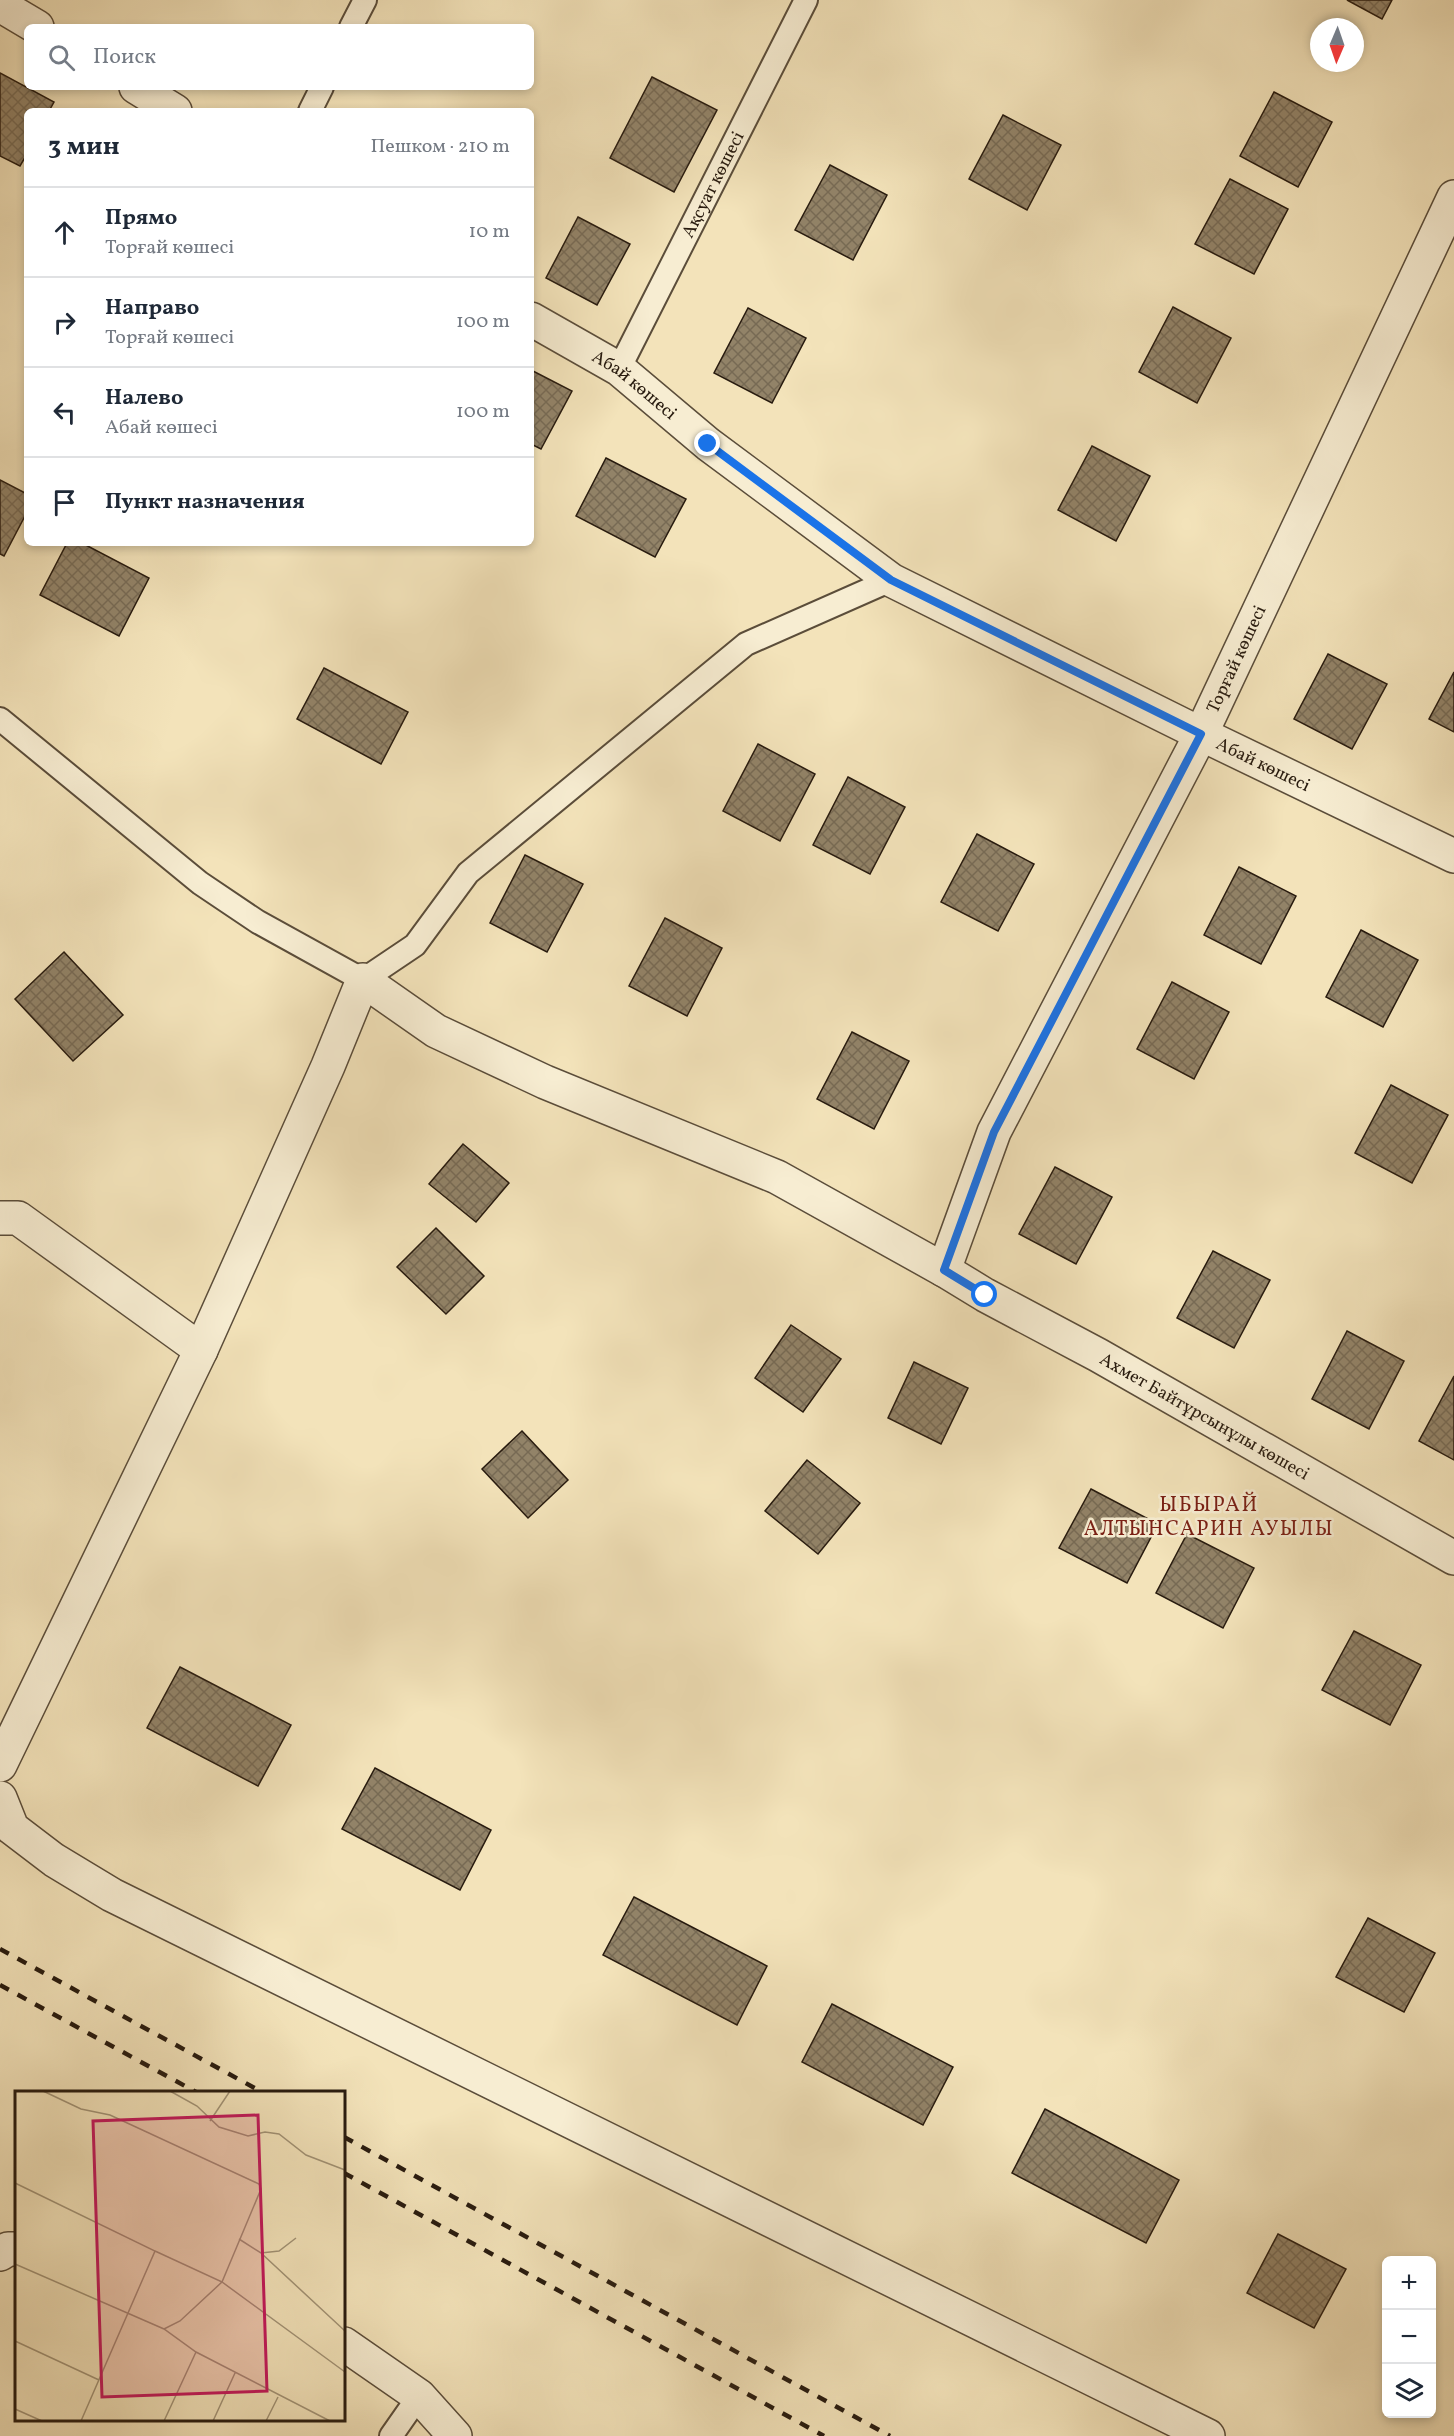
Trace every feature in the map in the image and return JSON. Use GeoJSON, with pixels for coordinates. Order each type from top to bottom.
{"type":"FeatureCollection","features":[{"type":"Feature","properties":{"kind":"street"},"geometry":{"type":"LineString","coordinates":[[0,4],[32,24]]}},
{"type":"Feature","properties":{"kind":"street"},"geometry":{"type":"LineString","coordinates":[[141,90],[170,108]]}},
{"type":"Feature","properties":{"kind":"street","name":"Торғай көшесі"},"geometry":{"type":"LineString","coordinates":[[944,1270],[994,1132],[1201,734],[1454,197]]}},
{"type":"Feature","properties":{"kind":"street","name":"Абай көшесі"},"geometry":{"type":"LineString","coordinates":[[534,321],[619,369],[708,444],[891,580],[1201,734],[1454,856]]}},
{"type":"Feature","properties":{"kind":"street"},"geometry":{"type":"LineString","coordinates":[[0,1765],[201,1350],[328,1066],[363,980],[436,1031],[545,1082],[777,1177],[944,1270]]}},
{"type":"Feature","properties":{"kind":"street"},"geometry":{"type":"LineString","coordinates":[[6,1213],[201,1350]]}},
{"type":"Feature","properties":{"kind":"street","name":"Ахмет Байтұрсынұлы көшесі"},"geometry":{"type":"LineString","coordinates":[[944,1270],[1454,1558]]}},
{"type":"Feature","properties":{"kind":"street"},"geometry":{"type":"LineString","coordinates":[[0,1798],[12,1828],[54,1860],[112,1894],[1208,2436]]}},
{"type":"Feature","properties":{"kind":"street"},"geometry":{"type":"LineString","coordinates":[[0,2254],[8,2249],[15,2249]]}},
{"type":"Feature","properties":{"kind":"street"},"geometry":{"type":"LineString","coordinates":[[345,2345],[419,2396],[455,2436]]}},
{"type":"Feature","properties":{"kind":"lane"},"geometry":{"type":"LineString","coordinates":[[353,24],[365,0]]}},
{"type":"Feature","properties":{"kind":"lane","name":"Ақсуат көшесі"},"geometry":{"type":"LineString","coordinates":[[619,369],[806,0]]}},
{"type":"Feature","properties":{"kind":"lane"},"geometry":{"type":"LineString","coordinates":[[312,108],[320,90]]}},
{"type":"Feature","properties":{"kind":"lane"},"geometry":{"type":"LineString","coordinates":[[0,719],[200,883],[258,922],[363,980],[415,945],[468,873],[746,644],[891,580]]}},
{"type":"Feature","properties":{"kind":"lane"},"geometry":{"type":"LineString","coordinates":[[390,2436],[419,2396]]}},
{"type":"Feature","properties":{"kind":"building"},"geometry":{"type":"Polygon","coordinates":[[[1347,0],[1392,0],[1382,19],[1347,0]]]}},
{"type":"Feature","properties":{"kind":"building"},"geometry":{"type":"Polygon","coordinates":[[[0,73],[24,86],[24,90],[32,90],[54,102],[51,108],[24,108],[24,159],[20,166],[0,156],[0,73]]]}},
{"type":"Feature","properties":{"kind":"building"},"geometry":{"type":"Polygon","coordinates":[[[652,77],[717,110],[674,192],[610,158],[652,77]]]}},
{"type":"Feature","properties":{"kind":"building"},"geometry":{"type":"Polygon","coordinates":[[[1274,92],[1332,122],[1298,187],[1240,156],[1274,92]]]}},
{"type":"Feature","properties":{"kind":"building"},"geometry":{"type":"Polygon","coordinates":[[[1003,115],[1061,145],[1027,210],[969,179],[1003,115]]]}},
{"type":"Feature","properties":{"kind":"building"},"geometry":{"type":"Polygon","coordinates":[[[830,165],[887,195],[853,260],[795,230],[830,165]]]}},
{"type":"Feature","properties":{"kind":"building"},"geometry":{"type":"Polygon","coordinates":[[[1230,179],[1288,209],[1254,274],[1195,244],[1230,179]]]}},
{"type":"Feature","properties":{"kind":"building"},"geometry":{"type":"Polygon","coordinates":[[[578,217],[630,244],[597,305],[546,278],[578,217]]]}},
{"type":"Feature","properties":{"kind":"building"},"geometry":{"type":"Polygon","coordinates":[[[1173,307],[1231,338],[1197,403],[1139,372],[1173,307]]]}},
{"type":"Feature","properties":{"kind":"building"},"geometry":{"type":"Polygon","coordinates":[[[748,308],[806,338],[772,403],[714,373],[748,308]]]}},
{"type":"Feature","properties":{"kind":"building"},"geometry":{"type":"Polygon","coordinates":[[[534,372],[572,391],[541,449],[534,446],[534,372]]]}},
{"type":"Feature","properties":{"kind":"building"},"geometry":{"type":"Polygon","coordinates":[[[1092,446],[1150,476],[1116,541],[1058,510],[1092,446]]]}},
{"type":"Feature","properties":{"kind":"building"},"geometry":{"type":"Polygon","coordinates":[[[606,458],[686,499],[655,557],[576,516],[606,458]]]}},
{"type":"Feature","properties":{"kind":"building"},"geometry":{"type":"Polygon","coordinates":[[[0,480],[24,492],[24,518],[4,556],[0,554],[0,480]]]}},
{"type":"Feature","properties":{"kind":"building"},"geometry":{"type":"Polygon","coordinates":[[[65,546],[88,546],[149,578],[119,636],[40,595],[65,546]]]}},
{"type":"Feature","properties":{"kind":"building"},"geometry":{"type":"Polygon","coordinates":[[[1328,654],[1387,684],[1352,749],[1294,719],[1328,654]]]}},
{"type":"Feature","properties":{"kind":"building"},"geometry":{"type":"Polygon","coordinates":[[[324,668],[408,712],[381,764],[297,719],[324,668]]]}},
{"type":"Feature","properties":{"kind":"building"},"geometry":{"type":"Polygon","coordinates":[[[1454,672],[1454,732],[1429,719],[1454,672]]]}},
{"type":"Feature","properties":{"kind":"building"},"geometry":{"type":"Polygon","coordinates":[[[758,744],[815,774],[780,841],[723,811],[758,744]]]}},
{"type":"Feature","properties":{"kind":"building"},"geometry":{"type":"Polygon","coordinates":[[[848,777],[905,807],[870,874],[813,845],[848,777]]]}},
{"type":"Feature","properties":{"kind":"building"},"geometry":{"type":"Polygon","coordinates":[[[977,834],[1034,864],[998,931],[941,902],[977,834]]]}},
{"type":"Feature","properties":{"kind":"building"},"geometry":{"type":"Polygon","coordinates":[[[525,855],[583,884],[547,952],[490,923],[525,855]]]}},
{"type":"Feature","properties":{"kind":"building"},"geometry":{"type":"Polygon","coordinates":[[[1239,867],[1296,896],[1261,964],[1204,935],[1239,867]]]}},
{"type":"Feature","properties":{"kind":"building"},"geometry":{"type":"Polygon","coordinates":[[[665,918],[722,948],[687,1016],[629,986],[665,918]]]}},
{"type":"Feature","properties":{"kind":"building"},"geometry":{"type":"Polygon","coordinates":[[[1361,930],[1418,960],[1383,1027],[1326,997],[1361,930]]]}},
{"type":"Feature","properties":{"kind":"building"},"geometry":{"type":"Polygon","coordinates":[[[64,952],[123,1015],[73,1061],[15,999],[64,952]]]}},
{"type":"Feature","properties":{"kind":"building"},"geometry":{"type":"Polygon","coordinates":[[[1172,982],[1229,1012],[1194,1079],[1137,1049],[1172,982]]]}},
{"type":"Feature","properties":{"kind":"building"},"geometry":{"type":"Polygon","coordinates":[[[852,1032],[909,1061],[874,1129],[817,1099],[852,1032]]]}},
{"type":"Feature","properties":{"kind":"building"},"geometry":{"type":"Polygon","coordinates":[[[1391,1085],[1448,1115],[1412,1183],[1355,1153],[1391,1085]]]}},
{"type":"Feature","properties":{"kind":"building"},"geometry":{"type":"Polygon","coordinates":[[[463,1144],[509,1183],[476,1222],[429,1184],[463,1144]]]}},
{"type":"Feature","properties":{"kind":"building"},"geometry":{"type":"Polygon","coordinates":[[[1055,1167],[1112,1197],[1076,1264],[1019,1234],[1055,1167]]]}},
{"type":"Feature","properties":{"kind":"building"},"geometry":{"type":"Polygon","coordinates":[[[436,1228],[484,1276],[446,1314],[397,1267],[436,1228]]]}},
{"type":"Feature","properties":{"kind":"building"},"geometry":{"type":"Polygon","coordinates":[[[1213,1251],[1270,1280],[1234,1348],[1177,1318],[1213,1251]]]}},
{"type":"Feature","properties":{"kind":"building"},"geometry":{"type":"Polygon","coordinates":[[[791,1325],[841,1359],[803,1412],[755,1378],[791,1325]]]}},
{"type":"Feature","properties":{"kind":"building"},"geometry":{"type":"Polygon","coordinates":[[[1347,1331],[1404,1361],[1369,1429],[1312,1399],[1347,1331]]]}},
{"type":"Feature","properties":{"kind":"building"},"geometry":{"type":"Polygon","coordinates":[[[914,1362],[968,1388],[941,1444],[888,1418],[914,1362]]]}},
{"type":"Feature","properties":{"kind":"building"},"geometry":{"type":"Polygon","coordinates":[[[1454,1376],[1454,1460],[1419,1441],[1454,1376]]]}},
{"type":"Feature","properties":{"kind":"building"},"geometry":{"type":"Polygon","coordinates":[[[522,1431],[568,1480],[528,1518],[482,1469],[522,1431]]]}},
{"type":"Feature","properties":{"kind":"building"},"geometry":{"type":"Polygon","coordinates":[[[807,1460],[860,1503],[818,1554],[765,1511],[807,1460]]]}},
{"type":"Feature","properties":{"kind":"building"},"geometry":{"type":"Polygon","coordinates":[[[1091,1489],[1158,1524],[1127,1583],[1059,1548],[1091,1489]]]}},
{"type":"Feature","properties":{"kind":"building"},"geometry":{"type":"Polygon","coordinates":[[[1187,1534],[1254,1568],[1223,1628],[1156,1593],[1187,1534]]]}},
{"type":"Feature","properties":{"kind":"building"},"geometry":{"type":"Polygon","coordinates":[[[1354,1631],[1421,1665],[1390,1725],[1322,1690],[1354,1631]]]}},
{"type":"Feature","properties":{"kind":"building"},"geometry":{"type":"Polygon","coordinates":[[[180,1667],[291,1725],[258,1786],[147,1728],[180,1667]]]}},
{"type":"Feature","properties":{"kind":"building"},"geometry":{"type":"Polygon","coordinates":[[[375,1768],[491,1830],[460,1890],[342,1829],[375,1768]]]}},
{"type":"Feature","properties":{"kind":"building"},"geometry":{"type":"Polygon","coordinates":[[[634,1897],[767,1966],[737,2025],[603,1955],[634,1897]]]}},
{"type":"Feature","properties":{"kind":"building"},"geometry":{"type":"Polygon","coordinates":[[[1368,1918],[1435,1953],[1404,2012],[1336,1977],[1368,1918]]]}},
{"type":"Feature","properties":{"kind":"building"},"geometry":{"type":"Polygon","coordinates":[[[832,2004],[953,2067],[923,2125],[802,2062],[832,2004]]]}},
{"type":"Feature","properties":{"kind":"building"},"geometry":{"type":"Polygon","coordinates":[[[1045,2109],[1179,2180],[1146,2243],[1012,2173],[1045,2109]]]}},
{"type":"Feature","properties":{"kind":"building"},"geometry":{"type":"Polygon","coordinates":[[[1278,2234],[1346,2269],[1314,2328],[1247,2293],[1278,2234]]]}},
{"type":"Feature","properties":{"kind":"railway"},"geometry":{"type":"LineString","coordinates":[[0,1949],[260,2091]]}},
{"type":"Feature","properties":{"kind":"railway"},"geometry":{"type":"LineString","coordinates":[[0,1985],[194,2091]]}},
{"type":"Feature","properties":{"kind":"railway"},"geometry":{"type":"LineString","coordinates":[[345,2138],[890,2436]]}},
{"type":"Feature","properties":{"kind":"railway"},"geometry":{"type":"LineString","coordinates":[[345,2174],[824,2436]]}},
{"type":"Feature","properties":{"kind":"district","name":"ЫБЫРАЙ АЛТЫНСАРИН АУЫЛЫ"},"geometry":{"type":"Point","coordinates":[1209,1516]}},
{"type":"Feature","properties":{"kind":"route"},"geometry":{"type":"LineString","coordinates":[[708,444],[891,580],[1201,734],[994,1132],[944,1270],[985,1295]]}}]}
